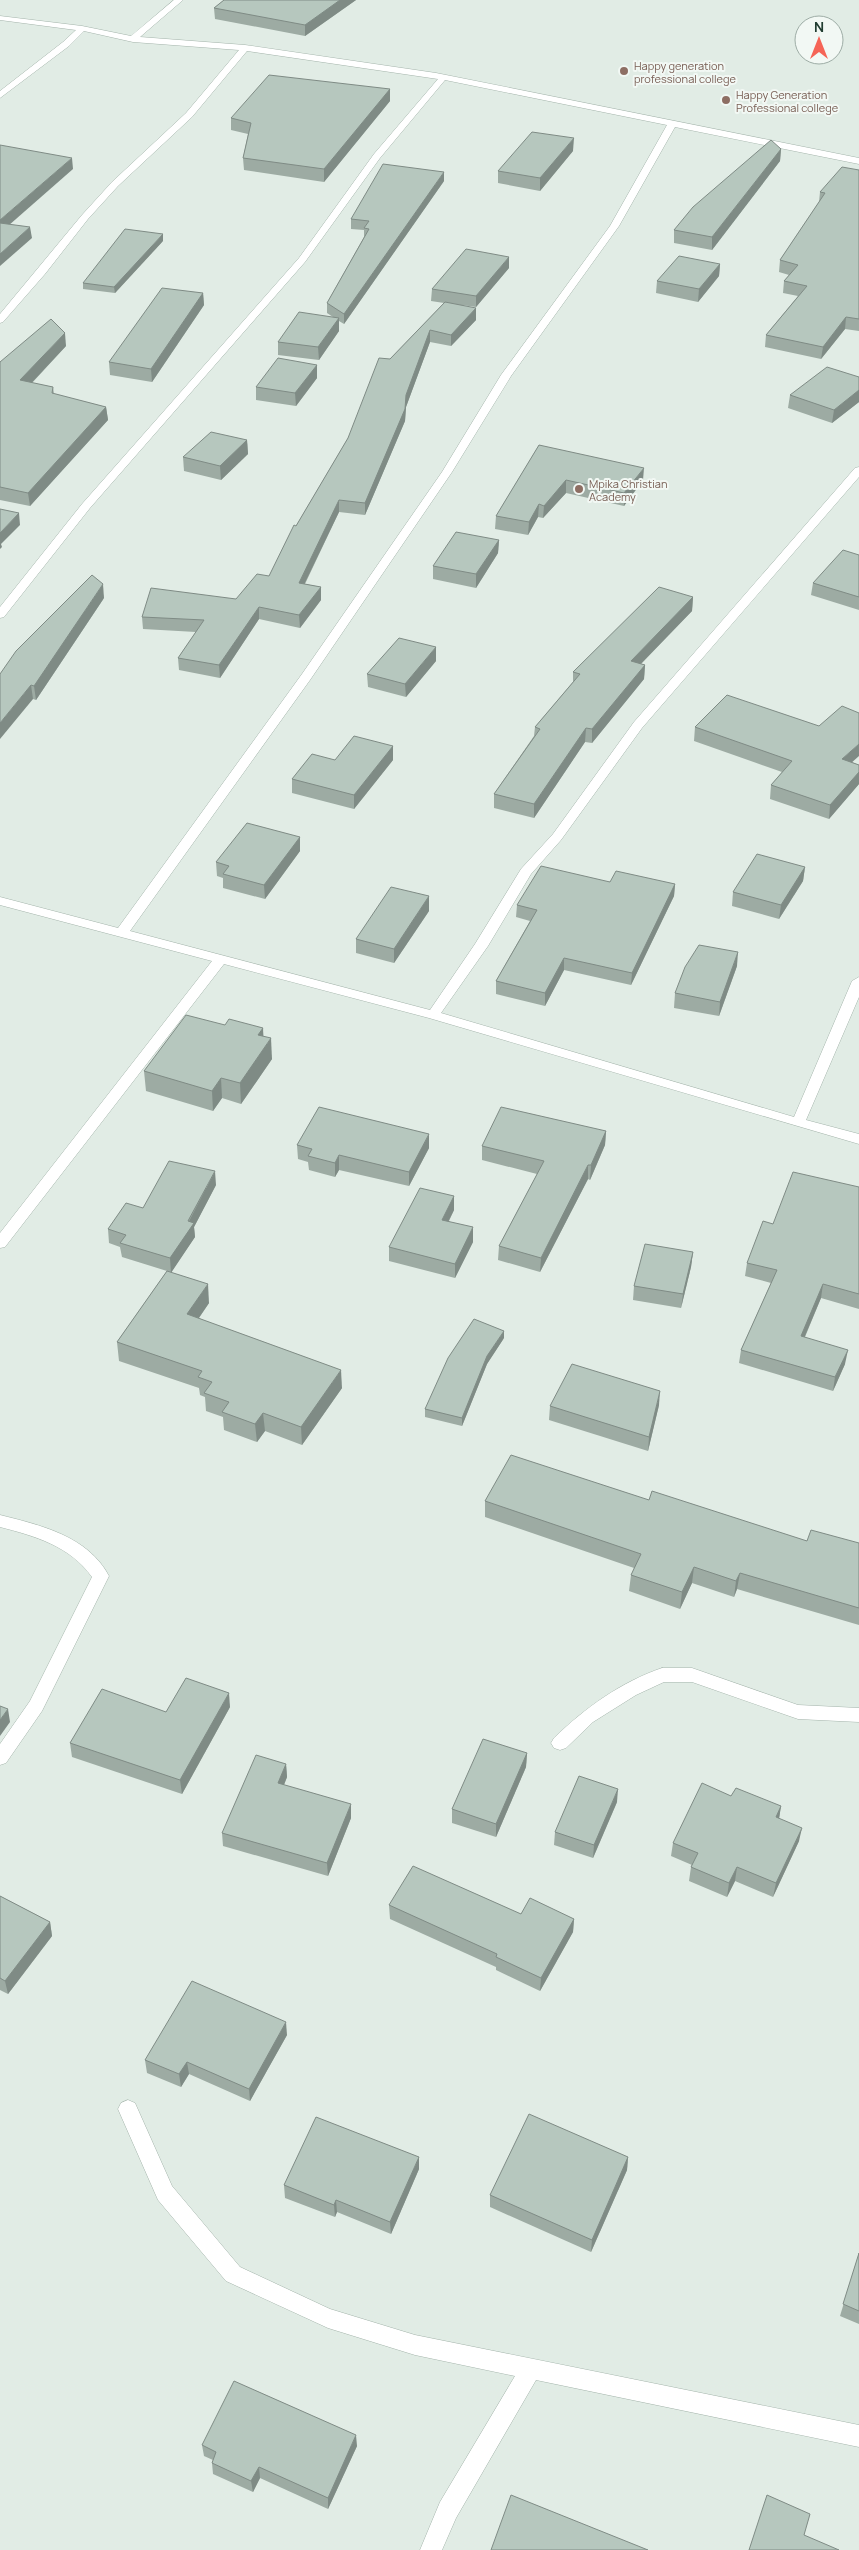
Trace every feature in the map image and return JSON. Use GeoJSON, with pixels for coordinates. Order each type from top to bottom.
{"type":"FeatureCollection","features":[{"type":"Feature","properties":{"kind":"street"},"geometry":{"type":"LineString","coordinates":[[134,39],[179,0]]}},
{"type":"Feature","properties":{"kind":"street"},"geometry":{"type":"LineString","coordinates":[[0,18],[82,28],[134,39],[245,48],[443,78],[859,161]]}},
{"type":"Feature","properties":{"kind":"street"},"geometry":{"type":"LineString","coordinates":[[0,95],[66,44],[82,28]]}},
{"type":"Feature","properties":{"kind":"street"},"geometry":{"type":"LineString","coordinates":[[0,320],[42,272],[85,217],[115,184],[190,115],[245,48]]}},
{"type":"Feature","properties":{"kind":"street"},"geometry":{"type":"LineString","coordinates":[[0,614],[86,506],[302,260],[377,156],[443,78]]}},
{"type":"Feature","properties":{"kind":"street"},"geometry":{"type":"LineString","coordinates":[[122,932],[306,677],[447,472],[506,375],[614,226],[672,124]]}},
{"type":"Feature","properties":{"kind":"street"},"geometry":{"type":"LineString","coordinates":[[433,1015],[481,946],[526,872],[557,837],[638,725],[859,470]]}},
{"type":"Feature","properties":{"kind":"street"},"geometry":{"type":"LineString","coordinates":[[0,900],[433,1015],[798,1124],[859,1139]]}},
{"type":"Feature","properties":{"kind":"street"},"geometry":{"type":"LineString","coordinates":[[0,1243],[220,959]]}},
{"type":"Feature","properties":{"kind":"street"},"geometry":{"type":"LineString","coordinates":[[798,1124],[859,981]]}},
{"type":"Feature","properties":{"kind":"street"},"geometry":{"type":"LineString","coordinates":[[0,1521],[30,1528],[64,1542],[92,1560],[102,1576],[36,1706],[0,1758]]}},
{"type":"Feature","properties":{"kind":"street"},"geometry":{"type":"LineString","coordinates":[[560,1743],[587,1717],[630,1690],[662,1675],[692,1675],[798,1712],[859,1715]]}},
{"type":"Feature","properties":{"kind":"street"},"geometry":{"type":"LineString","coordinates":[[128,2109],[165,2193],[233,2274],[328,2318],[415,2346],[859,2436]]}},
{"type":"Feature","properties":{"kind":"street"},"geometry":{"type":"LineString","coordinates":[[431,2550],[448,2510],[530,2370]]}},
{"type":"Feature","properties":{"kind":"building"},"geometry":{"type":"Polygon","coordinates":[[[224,0],[340,0],[305,25],[214,8],[224,0]]]}},
{"type":"Feature","properties":{"kind":"building"},"geometry":{"type":"Polygon","coordinates":[[[269,75],[390,89],[324,169],[243,158],[251,123],[231,118],[269,75]]]}},
{"type":"Feature","properties":{"kind":"building"},"geometry":{"type":"Polygon","coordinates":[[[532,132],[574,138],[540,178],[498,171],[532,132]]]}},
{"type":"Feature","properties":{"kind":"building"},"geometry":{"type":"Polygon","coordinates":[[[771,140],[781,149],[712,237],[674,230],[693,207],[771,140]]]}},
{"type":"Feature","properties":{"kind":"building"},"geometry":{"type":"Polygon","coordinates":[[[0,145],[72,158],[0,220],[0,145]]]}},
{"type":"Feature","properties":{"kind":"building"},"geometry":{"type":"Polygon","coordinates":[[[383,164],[444,172],[344,314],[327,303],[369,229],[364,228],[369,221],[351,219],[383,164]]]}},
{"type":"Feature","properties":{"kind":"building"},"geometry":{"type":"Polygon","coordinates":[[[842,167],[859,170],[859,319],[846,317],[823,347],[766,335],[807,286],[784,281],[798,265],[780,260],[825,193],[820,192],[842,167]]]}},
{"type":"Feature","properties":{"kind":"building"},"geometry":{"type":"Polygon","coordinates":[[[0,223],[30,227],[0,254],[0,223]]]}},
{"type":"Feature","properties":{"kind":"building"},"geometry":{"type":"Polygon","coordinates":[[[125,229],[163,234],[114,287],[83,283],[125,229]]]}},
{"type":"Feature","properties":{"kind":"building"},"geometry":{"type":"Polygon","coordinates":[[[466,249],[509,257],[476,296],[432,289],[466,249]]]}},
{"type":"Feature","properties":{"kind":"building"},"geometry":{"type":"Polygon","coordinates":[[[679,256],[720,264],[699,289],[657,281],[679,256]]]}},
{"type":"Feature","properties":{"kind":"building"},"geometry":{"type":"Polygon","coordinates":[[[162,288],[203,293],[151,369],[109,362],[162,288]]]}},
{"type":"Feature","properties":{"kind":"building"},"geometry":{"type":"Polygon","coordinates":[[[445,302],[476,308],[451,335],[430,330],[406,395],[405,409],[365,503],[339,500],[299,583],[321,587],[299,615],[259,607],[219,665],[178,658],[204,620],[142,617],[151,588],[236,599],[257,574],[269,576],[294,525],[296,526],[348,438],[379,358],[390,359],[445,302]]]}},
{"type":"Feature","properties":{"kind":"building"},"geometry":{"type":"Polygon","coordinates":[[[299,312],[339,318],[318,347],[278,342],[299,312]]]}},
{"type":"Feature","properties":{"kind":"building"},"geometry":{"type":"Polygon","coordinates":[[[51,319],[65,333],[20,380],[53,387],[52,393],[106,407],[28,493],[0,487],[0,362],[51,319]]]}},
{"type":"Feature","properties":{"kind":"building"},"geometry":{"type":"Polygon","coordinates":[[[278,358],[317,365],[295,393],[256,387],[278,358]]]}},
{"type":"Feature","properties":{"kind":"building"},"geometry":{"type":"Polygon","coordinates":[[[827,367],[859,377],[859,390],[834,410],[790,395],[827,367]]]}},
{"type":"Feature","properties":{"kind":"building"},"geometry":{"type":"Polygon","coordinates":[[[211,432],[247,440],[220,466],[183,457],[211,432]]]}},
{"type":"Feature","properties":{"kind":"building"},"geometry":{"type":"Polygon","coordinates":[[[539,445],[644,468],[624,493],[566,480],[544,506],[539,504],[529,522],[496,516],[539,445]]]}},
{"type":"Feature","properties":{"kind":"building"},"geometry":{"type":"Polygon","coordinates":[[[0,509],[19,513],[0,533],[0,509]]]}},
{"type":"Feature","properties":{"kind":"building"},"geometry":{"type":"Polygon","coordinates":[[[456,532],[499,540],[476,574],[433,566],[456,532]]]}},
{"type":"Feature","properties":{"kind":"building"},"geometry":{"type":"Polygon","coordinates":[[[843,550],[859,555],[859,597],[813,583],[843,550]]]}},
{"type":"Feature","properties":{"kind":"building"},"geometry":{"type":"Polygon","coordinates":[[[92,575],[103,584],[34,686],[31,685],[0,723],[0,674],[16,651],[92,575]]]}},
{"type":"Feature","properties":{"kind":"building"},"geometry":{"type":"Polygon","coordinates":[[[659,587],[693,597],[631,661],[645,665],[592,729],[586,728],[534,804],[494,794],[540,729],[535,727],[580,674],[573,672],[659,587]]]}},
{"type":"Feature","properties":{"kind":"building"},"geometry":{"type":"Polygon","coordinates":[[[399,638],[436,647],[405,684],[367,674],[399,638]]]}},
{"type":"Feature","properties":{"kind":"building"},"geometry":{"type":"Polygon","coordinates":[[[727,695],[819,726],[842,706],[859,713],[859,744],[842,759],[859,765],[859,772],[830,805],[771,785],[792,761],[695,727],[727,695]]]}},
{"type":"Feature","properties":{"kind":"building"},"geometry":{"type":"Polygon","coordinates":[[[354,736],[393,746],[354,795],[292,779],[312,754],[335,760],[354,736]]]}},
{"type":"Feature","properties":{"kind":"building"},"geometry":{"type":"Polygon","coordinates":[[[247,823],[300,837],[264,885],[223,874],[229,866],[216,862],[247,823]]]}},
{"type":"Feature","properties":{"kind":"building"},"geometry":{"type":"Polygon","coordinates":[[[757,854],[805,867],[781,905],[733,892],[757,854]]]}},
{"type":"Feature","properties":{"kind":"building"},"geometry":{"type":"Polygon","coordinates":[[[541,866],[610,882],[616,871],[675,884],[632,973],[564,958],[545,993],[496,981],[537,910],[517,905],[541,866]]]}},
{"type":"Feature","properties":{"kind":"building"},"geometry":{"type":"Polygon","coordinates":[[[391,887],[429,896],[394,949],[356,939],[391,887]]]}},
{"type":"Feature","properties":{"kind":"building"},"geometry":{"type":"Polygon","coordinates":[[[699,945],[738,952],[720,1002],[675,993],[685,967],[699,945]]]}},
{"type":"Feature","properties":{"kind":"building"},"geometry":{"type":"Polygon","coordinates":[[[186,1015],[225,1025],[229,1019],[263,1028],[258,1035],[271,1038],[240,1083],[221,1078],[212,1091],[144,1071],[186,1015]]]}},
{"type":"Feature","properties":{"kind":"building"},"geometry":{"type":"Polygon","coordinates":[[[319,1107],[429,1134],[409,1172],[339,1155],[335,1163],[308,1156],[312,1149],[297,1145],[319,1107]]]}},
{"type":"Feature","properties":{"kind":"building"},"geometry":{"type":"Polygon","coordinates":[[[501,1107],[606,1131],[591,1165],[588,1165],[541,1258],[499,1246],[544,1161],[482,1146],[501,1107]]]}},
{"type":"Feature","properties":{"kind":"building"},"geometry":{"type":"Polygon","coordinates":[[[169,1161],[215,1171],[188,1221],[194,1223],[170,1258],[120,1243],[126,1235],[108,1229],[126,1203],[143,1208],[169,1161]]]}},
{"type":"Feature","properties":{"kind":"building"},"geometry":{"type":"Polygon","coordinates":[[[793,1172],[859,1187],[859,1294],[823,1284],[801,1336],[848,1350],[835,1377],[741,1350],[777,1270],[747,1263],[763,1221],[773,1224],[793,1172]]]}},
{"type":"Feature","properties":{"kind":"building"},"geometry":{"type":"Polygon","coordinates":[[[420,1188],[454,1196],[442,1220],[473,1227],[455,1264],[389,1247],[420,1188]]]}},
{"type":"Feature","properties":{"kind":"building"},"geometry":{"type":"Polygon","coordinates":[[[645,1244],[693,1252],[683,1294],[634,1286],[645,1244]]]}},
{"type":"Feature","properties":{"kind":"building"},"geometry":{"type":"Polygon","coordinates":[[[167,1271],[208,1284],[187,1314],[341,1370],[301,1427],[263,1413],[255,1424],[222,1412],[229,1402],[204,1393],[212,1382],[198,1377],[202,1371],[117,1342],[167,1271]]]}},
{"type":"Feature","properties":{"kind":"building"},"geometry":{"type":"Polygon","coordinates":[[[474,1319],[504,1331],[487,1356],[462,1418],[425,1409],[448,1358],[474,1319]]]}},
{"type":"Feature","properties":{"kind":"building"},"geometry":{"type":"Polygon","coordinates":[[[572,1364],[660,1391],[649,1437],[550,1406],[572,1364]]]}},
{"type":"Feature","properties":{"kind":"building"},"geometry":{"type":"Polygon","coordinates":[[[511,1455],[649,1500],[652,1491],[807,1541],[811,1530],[859,1543],[859,1608],[740,1573],[736,1581],[694,1567],[682,1592],[631,1575],[641,1554],[485,1501],[511,1455]]]}},
{"type":"Feature","properties":{"kind":"building"},"geometry":{"type":"Polygon","coordinates":[[[186,1678],[229,1693],[180,1780],[70,1743],[102,1689],[166,1712],[186,1678]]]}},
{"type":"Feature","properties":{"kind":"building"},"geometry":{"type":"Polygon","coordinates":[[[0,1706],[8,1709],[0,1720],[0,1706]]]}},
{"type":"Feature","properties":{"kind":"building"},"geometry":{"type":"Polygon","coordinates":[[[483,1739],[527,1753],[496,1824],[452,1809],[483,1739]]]}},
{"type":"Feature","properties":{"kind":"building"},"geometry":{"type":"Polygon","coordinates":[[[256,1755],[286,1764],[278,1783],[351,1804],[327,1863],[222,1833],[256,1755]]]}},
{"type":"Feature","properties":{"kind":"building"},"geometry":{"type":"Polygon","coordinates":[[[579,1776],[618,1789],[594,1845],[555,1832],[579,1776]]]}},
{"type":"Feature","properties":{"kind":"building"},"geometry":{"type":"Polygon","coordinates":[[[702,1783],[731,1796],[736,1788],[781,1806],[776,1817],[802,1828],[776,1883],[737,1867],[729,1883],[691,1867],[698,1853],[673,1843],[702,1783]]]}},
{"type":"Feature","properties":{"kind":"building"},"geometry":{"type":"Polygon","coordinates":[[[413,1866],[521,1914],[530,1898],[574,1919],[541,1978],[496,1957],[497,1954],[389,1905],[413,1866]]]}},
{"type":"Feature","properties":{"kind":"building"},"geometry":{"type":"Polygon","coordinates":[[[0,1896],[50,1922],[5,1981],[0,1978],[0,1896]]]}},
{"type":"Feature","properties":{"kind":"building"},"geometry":{"type":"Polygon","coordinates":[[[192,1981],[286,2022],[249,2089],[187,2062],[179,2074],[145,2060],[192,1981]]]}},
{"type":"Feature","properties":{"kind":"building"},"geometry":{"type":"Polygon","coordinates":[[[529,2114],[628,2157],[592,2240],[490,2195],[529,2114]]]}},
{"type":"Feature","properties":{"kind":"building"},"geometry":{"type":"Polygon","coordinates":[[[316,2117],[419,2157],[390,2222],[336,2200],[334,2205],[284,2185],[316,2117]]]}},
{"type":"Feature","properties":{"kind":"building"},"geometry":{"type":"Polygon","coordinates":[[[859,2253],[859,2311],[843,2304],[859,2253]]]}},
{"type":"Feature","properties":{"kind":"building"},"geometry":{"type":"Polygon","coordinates":[[[234,2381],[356,2435],[328,2498],[259,2467],[251,2481],[212,2463],[216,2452],[202,2445],[234,2381]]]}},
{"type":"Feature","properties":{"kind":"building"},"geometry":{"type":"Polygon","coordinates":[[[511,2495],[648,2550],[491,2550],[511,2495]]]}},
{"type":"Feature","properties":{"kind":"building"},"geometry":{"type":"Polygon","coordinates":[[[767,2495],[810,2514],[804,2535],[839,2550],[749,2550],[767,2495]]]}},
{"type":"Feature","properties":{"kind":"place","name":"Happy generation professional college"},"geometry":{"type":"Point","coordinates":[624,71]}},
{"type":"Feature","properties":{"kind":"place","name":"Happy Generation Professional college"},"geometry":{"type":"Point","coordinates":[726,100]}},
{"type":"Feature","properties":{"kind":"place","name":"Mpika Christian Academy"},"geometry":{"type":"Point","coordinates":[579,489]}}]}
